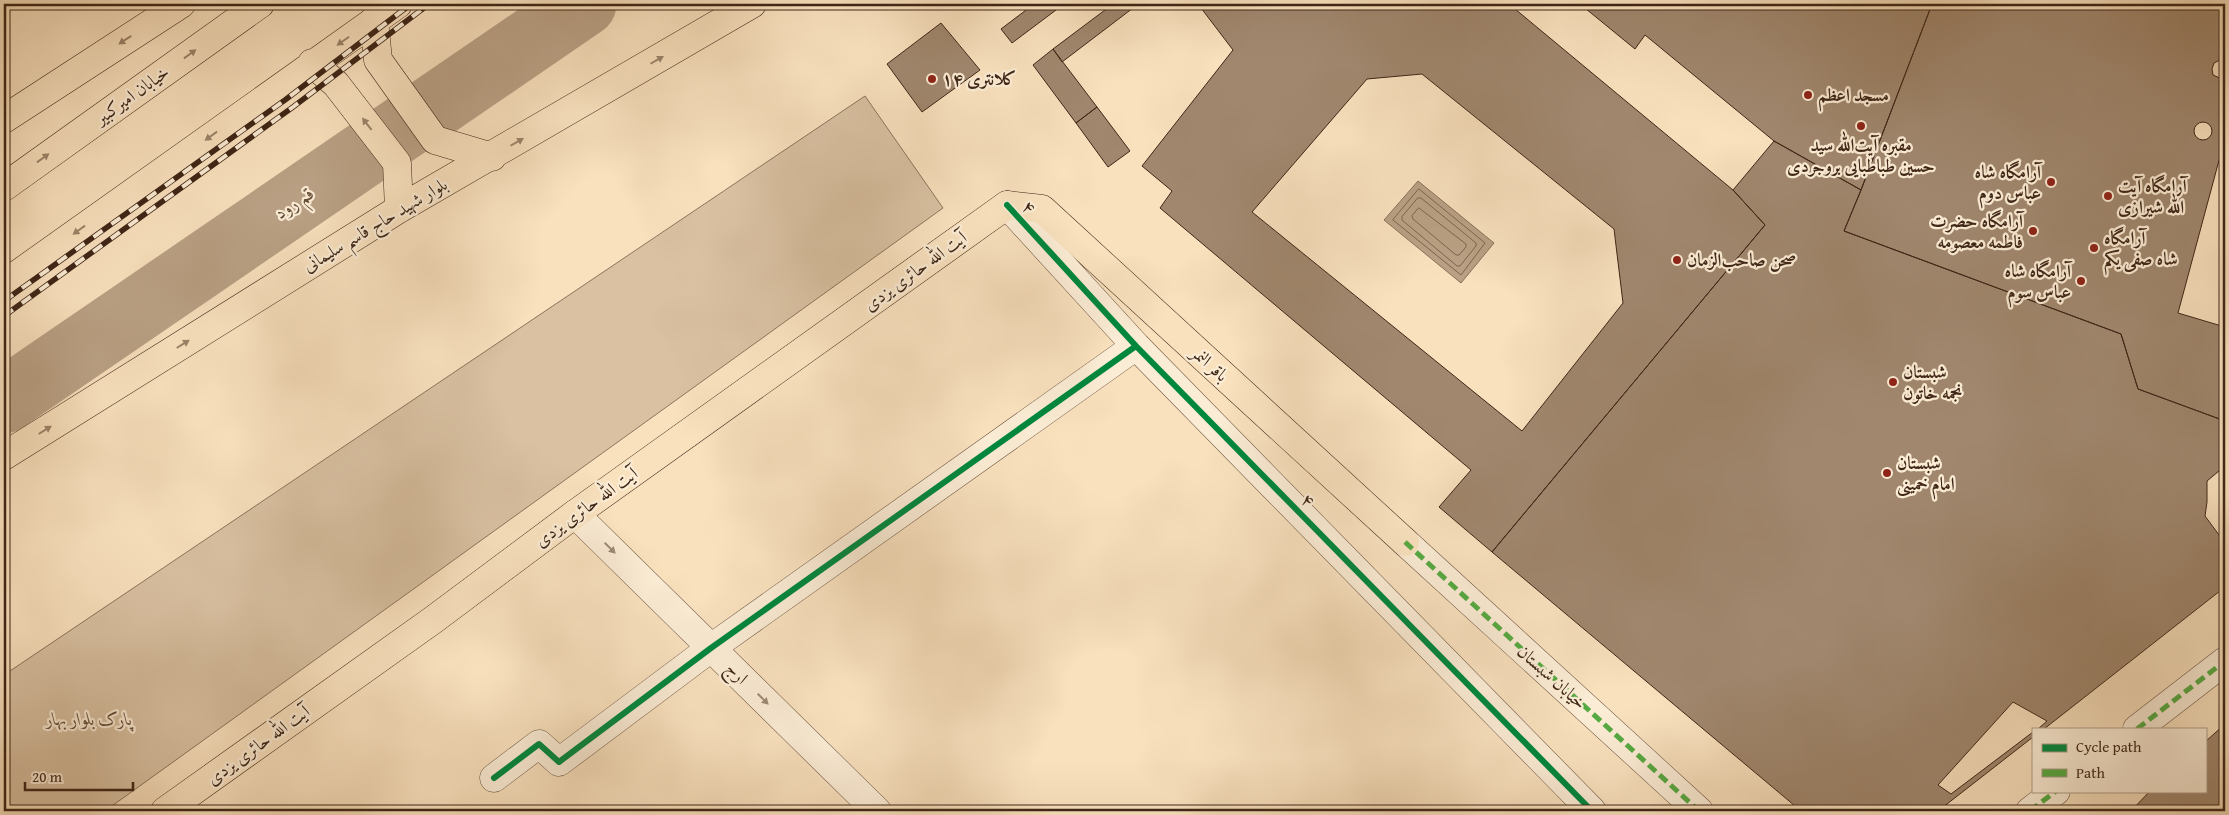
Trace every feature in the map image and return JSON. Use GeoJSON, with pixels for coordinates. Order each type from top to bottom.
{"type":"FeatureCollection","features":[{"type":"Feature","properties":{"kind":"main road"},"geometry":{"type":"LineString","coordinates":[[4,119],[181,4]]}},
{"type":"Feature","properties":{"kind":"main road","name":"خیابان امیرکبیر"},"geometry":{"type":"LineString","coordinates":[[4,187],[260,4]]}},
{"type":"Feature","properties":{"kind":"main road"},"geometry":{"type":"LineString","coordinates":[[4,284],[398,4]]}},
{"type":"Feature","properties":{"kind":"main road","name":"بلوار شهید حاج قاسم سلیمانی"},"geometry":{"type":"LineString","coordinates":[[4,456],[399,209],[492,157],[752,4]]}},
{"type":"Feature","properties":{"kind":"main road"},"geometry":{"type":"LineString","coordinates":[[374,20],[378,60],[435,140],[492,157]]}},
{"type":"Feature","properties":{"kind":"main road"},"geometry":{"type":"LineString","coordinates":[[312,64],[336,84],[397,163],[399,209]]}},
{"type":"Feature","properties":{"kind":"main road","name":"آیت الله‌ حائری‌ یزدی"},"geometry":{"type":"LineString","coordinates":[[165,811],[433,620],[575,514],[1007,205]]}},
{"type":"Feature","properties":{"kind":"main road","name":"باقر النمر"},"geometry":{"type":"LineString","coordinates":[[1007,205],[1042,209],[1405,542]]}},
{"type":"Feature","properties":{"kind":"street","name":"۴"},"geometry":{"type":"LineString","coordinates":[[1007,205],[1136,346],[1592,811]]}},
{"type":"Feature","properties":{"kind":"street"},"geometry":{"type":"LineString","coordinates":[[494,778],[539,744],[560,762],[711,648],[1136,346]]}},
{"type":"Feature","properties":{"kind":"street","name":"ارج"},"geometry":{"type":"LineString","coordinates":[[575,514],[877,811]]}},
{"type":"Feature","properties":{"kind":"street","name":"خیابان شبستان"},"geometry":{"type":"LineString","coordinates":[[1405,542],[1699,811]]}},
{"type":"Feature","properties":{"kind":"street"},"geometry":{"type":"LineString","coordinates":[[2138,728],[2225,661]]}},
{"type":"Feature","properties":{"kind":"street"},"geometry":{"type":"LineString","coordinates":[[2030,811],[2055,792]]}},
{"type":"Feature","properties":{"kind":"green space","name":"پارک بلوار بهار"},"geometry":{"type":"Polygon","coordinates":[[[865,96],[943,208],[105,811],[4,811],[4,675],[865,96]]]}},
{"type":"Feature","properties":{"kind":"water"},"geometry":{"type":"Polygon","coordinates":[[[1418,181],[1494,243],[1461,283],[1384,220],[1418,181]]]}},
{"type":"Feature","properties":{"kind":"building"},"geometry":{"type":"Polygon","coordinates":[[[1034,4],[1064,4],[1012,43],[1001,29],[1034,4]]]}},
{"type":"Feature","properties":{"kind":"building"},"geometry":{"type":"Polygon","coordinates":[[[1113,4],[1129,4],[1133,8],[1062,62],[1053,49],[1113,4]]]}},
{"type":"Feature","properties":{"kind":"building","name":"صحن صاحب‌الزمان"},"geometry":{"type":"Polygon","coordinates":[[[1198,4],[1509,4],[1733,190],[1765,225],[1492,552],[1439,507],[1471,470],[1160,208],[1172,191],[1142,166],[1233,50],[1198,4]],[[1422,74],[1367,79],[1252,212],[1522,431],[1623,303],[1614,229],[1422,74]]]}},
{"type":"Feature","properties":{"kind":"building","name":"مسجد اعظم"},"geometry":{"type":"Polygon","coordinates":[[[1580,4],[1932,4],[1861,190],[1774,141],[1645,35],[1635,49],[1580,4]]]}},
{"type":"Feature","properties":{"kind":"building"},"geometry":{"type":"Polygon","coordinates":[[[1932,4],[2225,4],[2225,138],[2178,313],[2225,327],[2225,421],[2138,389],[2121,334],[1844,231],[1932,4]]]}},
{"type":"Feature","properties":{"kind":"building"},"geometry":{"type":"Polygon","coordinates":[[[941,23],[980,70],[922,112],[887,64],[941,23]]]}},
{"type":"Feature","properties":{"kind":"building"},"geometry":{"type":"Polygon","coordinates":[[[1053,49],[1097,107],[1076,123],[1033,65],[1053,49]]]}},
{"type":"Feature","properties":{"kind":"building"},"geometry":{"type":"Polygon","coordinates":[[[2220,60],[2225,62],[2225,78],[2222,79],[2213,75],[2212,69],[2214,63],[2220,60]]]}},
{"type":"Feature","properties":{"kind":"building"},"geometry":{"type":"Polygon","coordinates":[[[1097,107],[1130,151],[1108,167],[1076,123],[1097,107]]]}},
{"type":"Feature","properties":{"kind":"building"},"geometry":{"type":"Polygon","coordinates":[[[2203,122],[2209,125],[2212,131],[2209,137],[2203,140],[2197,137],[2194,131],[2197,125],[2203,122]]]}},
{"type":"Feature","properties":{"kind":"building","name":"شبستان امام خمینی"},"geometry":{"type":"Polygon","coordinates":[[[1774,141],[1861,190],[1844,231],[2121,334],[2138,389],[2225,421],[2225,466],[2207,481],[2205,516],[2225,543],[2225,587],[2045,728],[2039,728],[2047,721],[2013,702],[1938,785],[1951,794],[2032,733],[2032,738],[1938,811],[1801,811],[1492,552],[1765,225],[1733,190],[1774,141]]]}},
{"type":"Feature","properties":{"kind":"building"},"geometry":{"type":"Polygon","coordinates":[[[2225,724],[2225,811],[2131,811],[2149,792],[2206,792],[2206,741],[2225,724]]]}},
{"type":"Feature","properties":{"kind":"waterway","name":"قم رود"},"geometry":{"type":"LineString","coordinates":[[4,401],[584,4]]}},
{"type":"Feature","properties":{"kind":"railway"},"geometry":{"type":"LineString","coordinates":[[4,301],[285,100],[411,4]]}},
{"type":"Feature","properties":{"kind":"railway"},"geometry":{"type":"LineString","coordinates":[[4,316],[293,107],[429,4]]}},
{"type":"Feature","properties":{"kind":"marked path"},"geometry":{"type":"LineString","coordinates":[[1405,542],[1699,811]]}},
{"type":"Feature","properties":{"kind":"marked path"},"geometry":{"type":"LineString","coordinates":[[2138,728],[2225,661]]}},
{"type":"Feature","properties":{"kind":"marked path"},"geometry":{"type":"LineString","coordinates":[[2030,811],[2055,792]]}},
{"type":"Feature","properties":{"kind":"cycle path"},"geometry":{"type":"LineString","coordinates":[[1007,205],[1136,346],[1592,811]]}},
{"type":"Feature","properties":{"kind":"cycle path"},"geometry":{"type":"LineString","coordinates":[[494,778],[539,744],[559,762],[711,648],[1136,346]]}},
{"type":"Feature","properties":{"kind":"place","name":"کلانتری ۱۴"},"geometry":{"type":"Point","coordinates":[932,79]}},
{"type":"Feature","properties":{"kind":"place","name":"مسجد اعظم"},"geometry":{"type":"Point","coordinates":[1808,95]}},
{"type":"Feature","properties":{"kind":"place","name":"مقبره آیت‌الله سید حسین طباطبایی بروجردی"},"geometry":{"type":"Point","coordinates":[1861,126]}},
{"type":"Feature","properties":{"kind":"place","name":"آرامگاه شاه عباس دوم"},"geometry":{"type":"Point","coordinates":[2051,182]}},
{"type":"Feature","properties":{"kind":"place","name":"آرامگاه آیت الله شیرازی"},"geometry":{"type":"Point","coordinates":[2108,196]}},
{"type":"Feature","properties":{"kind":"place","name":"آرامگاه حضرت فاطمه معصومه"},"geometry":{"type":"Point","coordinates":[2033,231]}},
{"type":"Feature","properties":{"kind":"place","name":"آرامگاه شاه صفی یکم"},"geometry":{"type":"Point","coordinates":[2094,248]}},
{"type":"Feature","properties":{"kind":"place","name":"صحن صاحب‌الزمان"},"geometry":{"type":"Point","coordinates":[1677,260]}},
{"type":"Feature","properties":{"kind":"place","name":"آرامگاه شاه عباس سوم"},"geometry":{"type":"Point","coordinates":[2081,281]}},
{"type":"Feature","properties":{"kind":"place","name":"شبستان نجمه خاتون"},"geometry":{"type":"Point","coordinates":[1893,382]}},
{"type":"Feature","properties":{"kind":"place","name":"شبستان امام خمینی"},"geometry":{"type":"Point","coordinates":[1887,473]}}]}
